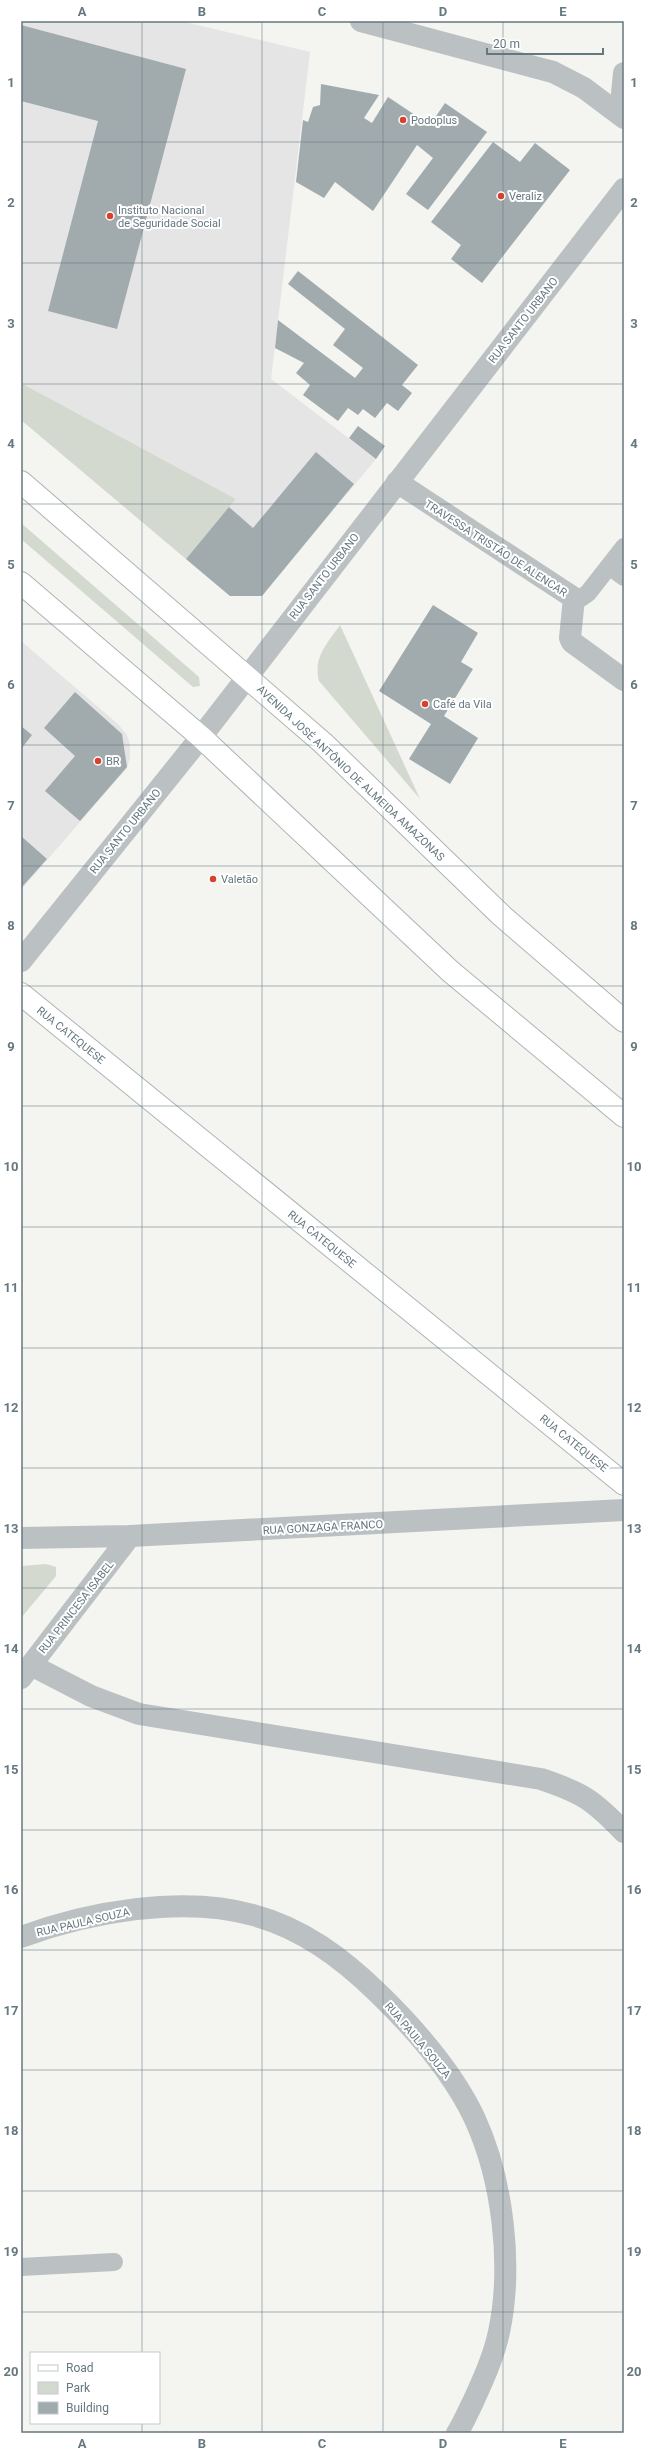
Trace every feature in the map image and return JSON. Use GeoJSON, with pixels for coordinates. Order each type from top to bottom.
{"type":"FeatureCollection","features":[{"type":"Feature","properties":{"kind":"main road","name":"AVENIDA JOSÉ ANTÔNIO DE ALMEIDA AMAZONAS"},"geometry":{"type":"LineString","coordinates":[[21,482],[248,676],[323,743],[502,916],[624,1021]]}},
{"type":"Feature","properties":{"kind":"main road"},"geometry":{"type":"LineString","coordinates":[[21,583],[200,737],[450,971],[624,1116]]}},
{"type":"Feature","properties":{"kind":"main road","name":"RUA CATEQUESE"},"geometry":{"type":"LineString","coordinates":[[21,994],[624,1484]]}},
{"type":"Feature","properties":{"kind":"street"},"geometry":{"type":"LineString","coordinates":[[362,21],[553,72],[584,88],[622,116]]}},
{"type":"Feature","properties":{"kind":"street"},"geometry":{"type":"LineString","coordinates":[[622,116],[624,73]]}},
{"type":"Feature","properties":{"kind":"street","name":"RUA SANTO URBANO"},"geometry":{"type":"LineString","coordinates":[[21,961],[248,676],[624,189]]}},
{"type":"Feature","properties":{"kind":"street","name":"TRAVESSA TRISTÃO DE ALENCAR"},"geometry":{"type":"LineString","coordinates":[[397,482],[574,598]]}},
{"type":"Feature","properties":{"kind":"street"},"geometry":{"type":"LineString","coordinates":[[574,598],[570,638],[624,680]]}},
{"type":"Feature","properties":{"kind":"street","name":"RUA GONZAGA FRANCO"},"geometry":{"type":"LineString","coordinates":[[21,1538],[130,1536],[624,1510]]}},
{"type":"Feature","properties":{"kind":"street","name":"RUA PRINCESA ISABEL"},"geometry":{"type":"LineString","coordinates":[[26,1671],[130,1536]]}},
{"type":"Feature","properties":{"kind":"street"},"geometry":{"type":"LineString","coordinates":[[26,1671],[139,1714],[540,1779],[577,1791],[600,1806],[624,1832]]}},
{"type":"Feature","properties":{"kind":"street","name":"RUA PAULA SOUZA"},"geometry":{"type":"LineString","coordinates":[[21,1937],[39,1930],[121,1911],[187,1905],[222,1907],[255,1915],[288,1927],[322,1945],[369,1984],[397,2012],[451,2079],[474,2118],[490,2165],[505,2244],[504,2291],[499,2332],[484,2378],[457,2433]]}},
{"type":"Feature","properties":{"kind":"lane","name":"TRAVESSA TRISTÃO DE ALENCAR"},"geometry":{"type":"LineString","coordinates":[[574,598],[581,598],[588,593],[624,547]]}},
{"type":"Feature","properties":{"kind":"lane"},"geometry":{"type":"LineString","coordinates":[[609,566],[624,577]]}},
{"type":"Feature","properties":{"kind":"lane"},"geometry":{"type":"LineString","coordinates":[[21,2267],[114,2262]]}},
{"type":"Feature","properties":{"kind":"shaded area"},"geometry":{"type":"Polygon","coordinates":[[[21,21],[181,21],[310,52],[271,379],[376,459],[262,596],[230,596],[186,559],[236,499],[21,383],[21,21]]]}},
{"type":"Feature","properties":{"kind":"shaded area"},"geometry":{"type":"Polygon","coordinates":[[[21,641],[119,725],[127,735],[130,745],[130,758],[127,768],[21,890],[21,641]]]}},
{"type":"Feature","properties":{"kind":"green space"},"geometry":{"type":"Polygon","coordinates":[[[21,383],[236,499],[186,559],[21,420],[21,383]]]}},
{"type":"Feature","properties":{"kind":"green space"},"geometry":{"type":"Polygon","coordinates":[[[21,523],[199,677],[200,686],[193,687],[21,539],[21,523]]]}},
{"type":"Feature","properties":{"kind":"green space"},"geometry":{"type":"Polygon","coordinates":[[[340,625],[420,799],[319,681],[318,665],[322,651],[340,625]]]}},
{"type":"Feature","properties":{"kind":"green space"},"geometry":{"type":"Polygon","coordinates":[[[46,1564],[56,1567],[56,1576],[21,1618],[21,1566],[46,1564]]]}},
{"type":"Feature","properties":{"kind":"building","name":"Instituto Nacional de Seguridade Social"},"geometry":{"type":"Polygon","coordinates":[[[21,25],[186,69],[117,329],[48,311],[98,121],[21,101],[21,25]]]}},
{"type":"Feature","properties":{"kind":"building"},"geometry":{"type":"Polygon","coordinates":[[[321,84],[379,95],[364,118],[372,123],[388,97],[430,125],[445,103],[487,132],[428,210],[406,194],[433,158],[417,145],[373,211],[335,182],[324,198],[296,182],[303,120],[308,122],[313,107],[320,105],[321,84]]]}},
{"type":"Feature","properties":{"kind":"building","name":"Veraliz"},"geometry":{"type":"Polygon","coordinates":[[[493,142],[520,162],[535,143],[570,170],[482,283],[451,259],[461,245],[431,222],[493,142]]]}},
{"type":"Feature","properties":{"kind":"building"},"geometry":{"type":"Polygon","coordinates":[[[298,271],[418,365],[402,385],[412,393],[398,411],[387,403],[375,418],[363,409],[358,415],[348,408],[338,421],[303,395],[310,385],[296,373],[304,363],[275,348],[278,320],[355,378],[363,368],[333,345],[345,329],[288,284],[298,271]]]}},
{"type":"Feature","properties":{"kind":"building"},"geometry":{"type":"Polygon","coordinates":[[[358,426],[385,446],[376,459],[349,438],[358,426]]]}},
{"type":"Feature","properties":{"kind":"building"},"geometry":{"type":"Polygon","coordinates":[[[316,452],[354,484],[262,596],[230,596],[186,559],[229,507],[253,528],[316,452]]]}},
{"type":"Feature","properties":{"kind":"building","name":"Café da Vila"},"geometry":{"type":"Polygon","coordinates":[[[433,605],[478,633],[461,662],[473,669],[444,716],[478,738],[450,784],[409,759],[431,724],[379,691],[433,605]]]}},
{"type":"Feature","properties":{"kind":"building","name":"BR"},"geometry":{"type":"Polygon","coordinates":[[[75,692],[122,734],[127,767],[80,821],[45,791],[75,756],[44,728],[75,692]]]}},
{"type":"Feature","properties":{"kind":"building"},"geometry":{"type":"Polygon","coordinates":[[[21,726],[32,735],[21,749],[21,726]]]}},
{"type":"Feature","properties":{"kind":"building"},"geometry":{"type":"Polygon","coordinates":[[[21,836],[47,859],[21,888],[21,836]]]}},
{"type":"Feature","properties":{"kind":"place","name":"Podoplus"},"geometry":{"type":"Point","coordinates":[403,120]}},
{"type":"Feature","properties":{"kind":"place","name":"Veraliz"},"geometry":{"type":"Point","coordinates":[501,196]}},
{"type":"Feature","properties":{"kind":"place","name":"Instituto Nacional de Seguridade Social"},"geometry":{"type":"Point","coordinates":[110,216]}},
{"type":"Feature","properties":{"kind":"place","name":"Café da Vila"},"geometry":{"type":"Point","coordinates":[425,704]}},
{"type":"Feature","properties":{"kind":"place","name":"BR"},"geometry":{"type":"Point","coordinates":[98,761]}},
{"type":"Feature","properties":{"kind":"place","name":"Valetão"},"geometry":{"type":"Point","coordinates":[213,879]}}]}
